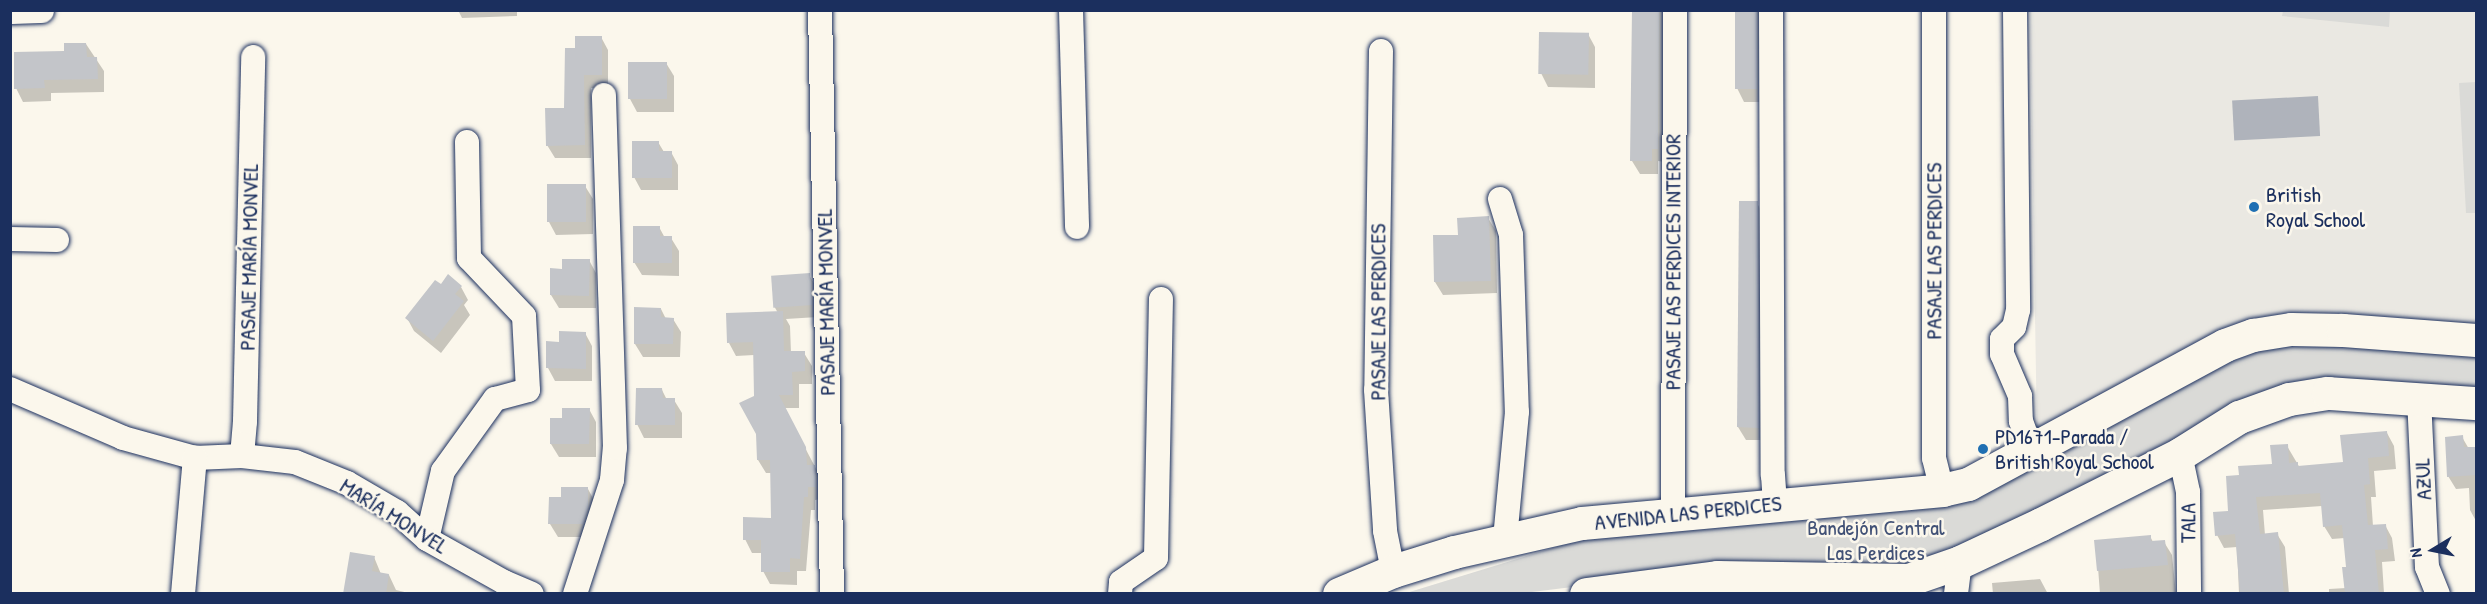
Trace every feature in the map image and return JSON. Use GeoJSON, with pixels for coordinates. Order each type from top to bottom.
{"type":"FeatureCollection","features":[{"type":"Feature","properties":{"kind":"main road","name":"AVENIDA LAS PERDICES"},"geometry":{"type":"LineString","coordinates":[[1339,594],[1393,571],[1505,539],[1582,523],[1942,490],[1968,484],[2225,345],[2253,334],[2291,329],[2343,330],[2476,340]]}},
{"type":"Feature","properties":{"kind":"main road"},"geometry":{"type":"LineString","coordinates":[[1586,594],[1718,585],[1908,580],[1960,562],[2180,454],[2239,417],[2289,399],[2328,393],[2476,403]]}},
{"type":"Feature","properties":{"kind":"street","name":"PASAJE MARÍA MONVEL"},"geometry":{"type":"LineString","coordinates":[[820,10],[832,594]]}},
{"type":"Feature","properties":{"kind":"street"},"geometry":{"type":"LineString","coordinates":[[1071,10],[1077,227]]}},
{"type":"Feature","properties":{"kind":"street","name":"PASAJE LAS PERDICES INTERIOR"},"geometry":{"type":"LineString","coordinates":[[1673,513],[1675,10]]}},
{"type":"Feature","properties":{"kind":"street"},"geometry":{"type":"LineString","coordinates":[[1771,10],[1775,504]]}},
{"type":"Feature","properties":{"kind":"street","name":"PASAJE LAS PERDICES"},"geometry":{"type":"LineString","coordinates":[[1934,10],[1934,458],[1942,490]]}},
{"type":"Feature","properties":{"kind":"street"},"geometry":{"type":"LineString","coordinates":[[2015,10],[2018,310],[2014,327],[2002,339],[2002,354],[2019,396],[2021,421],[2032,451]]}},
{"type":"Feature","properties":{"kind":"street"},"geometry":{"type":"LineString","coordinates":[[10,12],[42,11]]}},
{"type":"Feature","properties":{"kind":"street","name":"PASAJE LAS PERDICES"},"geometry":{"type":"LineString","coordinates":[[1381,51],[1376,390],[1385,531],[1393,571]]}},
{"type":"Feature","properties":{"kind":"street","name":"PASAJE MARÍA MONVEL"},"geometry":{"type":"LineString","coordinates":[[242,456],[245,421],[253,57]]}},
{"type":"Feature","properties":{"kind":"street"},"geometry":{"type":"LineString","coordinates":[[575,594],[612,480],[615,448],[604,95]]}},
{"type":"Feature","properties":{"kind":"street"},"geometry":{"type":"LineString","coordinates":[[427,539],[443,471],[495,399],[528,390],[524,315],[469,258],[467,142]]}},
{"type":"Feature","properties":{"kind":"street"},"geometry":{"type":"LineString","coordinates":[[1500,199],[1511,235],[1517,412],[1505,539]]}},
{"type":"Feature","properties":{"kind":"street"},"geometry":{"type":"LineString","coordinates":[[10,239],[57,240]]}},
{"type":"Feature","properties":{"kind":"street"},"geometry":{"type":"LineString","coordinates":[[1120,594],[1121,582],[1156,558],[1161,299]]}},
{"type":"Feature","properties":{"kind":"street","name":"MARÍA MONVEL"},"geometry":{"type":"LineString","coordinates":[[10,389],[123,438],[195,458],[242,456],[295,462],[347,483],[397,512],[427,539],[504,582],[532,594]]}},
{"type":"Feature","properties":{"kind":"street","name":"AZUL"},"geometry":{"type":"LineString","coordinates":[[2419,398],[2427,567],[2438,594]]}},
{"type":"Feature","properties":{"kind":"street","name":"TALA"},"geometry":{"type":"LineString","coordinates":[[2180,454],[2188,492],[2188,594]]}},
{"type":"Feature","properties":{"kind":"street"},"geometry":{"type":"LineString","coordinates":[[183,594],[195,458]]}},
{"type":"Feature","properties":{"kind":"street"},"geometry":{"type":"LineString","coordinates":[[1956,594],[1960,562]]}},
{"type":"Feature","properties":{"kind":"shaded area","name":"British Royal School"},"geometry":{"type":"Polygon","coordinates":[[[2030,11],[2476,11],[2476,325],[2037,436],[2030,11]]]}},
{"type":"Feature","properties":{"kind":"shaded area"},"geometry":{"type":"Polygon","coordinates":[[[2318,96],[2320,136],[2234,140],[2232,101],[2318,96]]]}},
{"type":"Feature","properties":{"kind":"green space"},"geometry":{"type":"Polygon","coordinates":[[[2283,10],[2390,11],[2389,27],[2282,16],[2283,10]]]}},
{"type":"Feature","properties":{"kind":"green space"},"geometry":{"type":"Polygon","coordinates":[[[2476,82],[2476,213],[2466,213],[2459,83],[2476,82]]]}},
{"type":"Feature","properties":{"kind":"green space","name":"Bandejón Central Las Perdices"},"geometry":{"type":"Polygon","coordinates":[[[2278,345],[2423,347],[2476,354],[2476,396],[2305,387],[1920,567],[1709,570],[1524,593],[1403,594],[1572,542],[1669,527],[1872,507],[2224,361],[2278,345]]]}},
{"type":"Feature","properties":{"kind":"building"},"geometry":{"type":"Polygon","coordinates":[[[1632,10],[1659,10],[1658,149],[1652,149],[1652,161],[1630,161],[1632,10]]]}},
{"type":"Feature","properties":{"kind":"building"},"geometry":{"type":"Polygon","coordinates":[[[1735,10],[1757,10],[1757,89],[1735,89],[1735,10]]]}},
{"type":"Feature","properties":{"kind":"building"},"geometry":{"type":"Polygon","coordinates":[[[1539,32],[1589,33],[1588,75],[1538,74],[1539,32]]]}},
{"type":"Feature","properties":{"kind":"building"},"geometry":{"type":"Polygon","coordinates":[[[575,36],[602,36],[602,75],[584,75],[585,145],[546,146],[545,108],[564,108],[565,48],[575,48],[575,36]]]}},
{"type":"Feature","properties":{"kind":"building"},"geometry":{"type":"Polygon","coordinates":[[[64,43],[86,43],[87,57],[97,57],[98,79],[44,80],[45,88],[14,89],[14,52],[64,51],[64,43]]]}},
{"type":"Feature","properties":{"kind":"building"},"geometry":{"type":"Polygon","coordinates":[[[628,62],[667,62],[667,99],[628,99],[628,62]]]}},
{"type":"Feature","properties":{"kind":"building"},"geometry":{"type":"Polygon","coordinates":[[[632,141],[659,141],[659,151],[672,151],[672,178],[632,178],[632,141]]]}},
{"type":"Feature","properties":{"kind":"building"},"geometry":{"type":"Polygon","coordinates":[[[547,184],[586,184],[586,222],[547,222],[547,184]]]}},
{"type":"Feature","properties":{"kind":"building"},"geometry":{"type":"Polygon","coordinates":[[[1739,201],[1758,201],[1759,428],[1737,427],[1739,201]]]}},
{"type":"Feature","properties":{"kind":"building"},"geometry":{"type":"Polygon","coordinates":[[[1489,216],[1491,281],[1434,282],[1433,235],[1458,235],[1457,218],[1489,216]]]}},
{"type":"Feature","properties":{"kind":"building"},"geometry":{"type":"Polygon","coordinates":[[[633,226],[660,226],[660,236],[672,236],[672,263],[633,263],[633,226]]]}},
{"type":"Feature","properties":{"kind":"building"},"geometry":{"type":"Polygon","coordinates":[[[562,259],[590,259],[589,296],[550,295],[550,268],[562,269],[562,259]]]}},
{"type":"Feature","properties":{"kind":"building"},"geometry":{"type":"Polygon","coordinates":[[[810,273],[812,305],[773,308],[771,276],[810,273]]]}},
{"type":"Feature","properties":{"kind":"building"},"geometry":{"type":"Polygon","coordinates":[[[448,274],[462,286],[455,294],[464,301],[433,341],[405,318],[435,280],[441,284],[448,274]]]}},
{"type":"Feature","properties":{"kind":"building"},"geometry":{"type":"Polygon","coordinates":[[[634,307],[661,308],[661,317],[674,318],[673,344],[634,344],[634,307]]]}},
{"type":"Feature","properties":{"kind":"building"},"geometry":{"type":"Polygon","coordinates":[[[783,311],[784,351],[805,351],[805,371],[792,372],[793,395],[779,395],[806,447],[807,465],[815,465],[816,487],[808,487],[808,497],[804,497],[800,559],[790,558],[790,572],[761,572],[761,540],[743,540],[743,517],[771,518],[770,460],[757,460],[756,434],[739,403],[754,396],[753,342],[727,343],[726,313],[783,311]]]}},
{"type":"Feature","properties":{"kind":"building"},"geometry":{"type":"Polygon","coordinates":[[[559,331],[586,332],[586,369],[546,368],[546,341],[559,342],[559,331]]]}},
{"type":"Feature","properties":{"kind":"building"},"geometry":{"type":"Polygon","coordinates":[[[636,388],[662,388],[663,398],[675,398],[675,425],[635,425],[636,388]]]}},
{"type":"Feature","properties":{"kind":"building"},"geometry":{"type":"Polygon","coordinates":[[[562,408],[590,408],[589,444],[550,444],[550,418],[562,418],[562,408]]]}},
{"type":"Feature","properties":{"kind":"building"},"geometry":{"type":"Polygon","coordinates":[[[2387,431],[2389,456],[2368,458],[2370,484],[2364,485],[2368,525],[2386,524],[2388,549],[2375,550],[2379,594],[2345,594],[2342,567],[2346,567],[2342,525],[2323,527],[2320,493],[2256,497],[2260,534],[2278,532],[2284,594],[2240,594],[2235,534],[2215,536],[2213,512],[2228,511],[2226,476],[2239,475],[2238,466],[2272,464],[2270,445],[2288,444],[2289,463],[2298,462],[2298,466],[2343,462],[2340,435],[2387,431]]]}},
{"type":"Feature","properties":{"kind":"building"},"geometry":{"type":"Polygon","coordinates":[[[2463,435],[2464,447],[2476,447],[2476,475],[2447,477],[2445,437],[2463,435]]]}},
{"type":"Feature","properties":{"kind":"building"},"geometry":{"type":"Polygon","coordinates":[[[561,487],[588,487],[588,507],[583,524],[548,524],[549,497],[561,497],[561,487]]]}},
{"type":"Feature","properties":{"kind":"building"},"geometry":{"type":"Polygon","coordinates":[[[2151,535],[2151,541],[2165,540],[2168,565],[2097,571],[2094,540],[2151,535]]]}},
{"type":"Feature","properties":{"kind":"building"},"geometry":{"type":"Polygon","coordinates":[[[350,552],[375,556],[372,571],[389,574],[386,594],[343,594],[350,552]]]}},
{"type":"Feature","properties":{"kind":"place","name":"British Royal School"},"geometry":{"type":"Point","coordinates":[2254,207]}},
{"type":"Feature","properties":{"kind":"place","name":"PD1671-Parada / British Royal School"},"geometry":{"type":"Point","coordinates":[1983,449]}}]}
